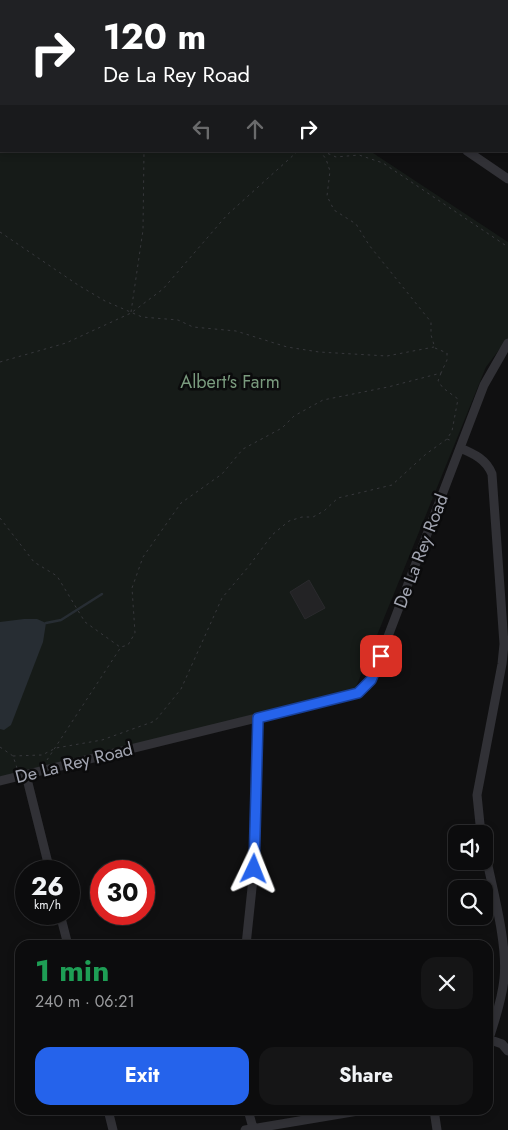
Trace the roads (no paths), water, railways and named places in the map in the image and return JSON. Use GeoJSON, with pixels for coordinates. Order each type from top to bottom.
{"type":"FeatureCollection","features":[{"type":"Feature","properties":{"kind":"street"},"geometry":{"type":"LineString","coordinates":[[468,152],[505,177],[508,168]]}},
{"type":"Feature","properties":{"kind":"street","name":"De La Rey Road"},"geometry":{"type":"LineString","coordinates":[[0,781],[354,694],[368,686],[484,385],[508,344]]}},
{"type":"Feature","properties":{"kind":"street"},"geometry":{"type":"LineString","coordinates":[[460,448],[482,459],[489,466],[492,474],[504,644],[502,664],[477,795],[481,825]]}},
{"type":"Feature","properties":{"kind":"street"},"geometry":{"type":"LineString","coordinates":[[247,940],[254,869],[258,718]]}},
{"type":"Feature","properties":{"kind":"street"},"geometry":{"type":"LineString","coordinates":[[26,775],[47,860]]}},
{"type":"Feature","properties":{"kind":"street"},"geometry":{"type":"LineString","coordinates":[[489,870],[502,937],[505,967],[502,992],[493,1022]]}},
{"type":"Feature","properties":{"kind":"street"},"geometry":{"type":"LineString","coordinates":[[63,925],[67,940]]}},
{"type":"Feature","properties":{"kind":"street"},"geometry":{"type":"LineString","coordinates":[[493,1041],[502,1044],[508,1051]]}},
{"type":"Feature","properties":{"kind":"street"},"geometry":{"type":"LineString","coordinates":[[109,1115],[113,1130]]}},
{"type":"Feature","properties":{"kind":"street"},"geometry":{"type":"LineString","coordinates":[[248,1115],[249,1129],[334,1115]]}},
{"type":"Feature","properties":{"kind":"street"},"geometry":{"type":"LineString","coordinates":[[435,1115],[437,1130]]}},
{"type":"Feature","properties":{"kind":"waterway"},"geometry":{"type":"LineString","coordinates":[[46,623],[61,620],[102,594]]}},
{"type":"Feature","properties":{"kind":"park label","name":"Albert's Farm"},"geometry":{"type":"Point","coordinates":[230,382]}}]}
